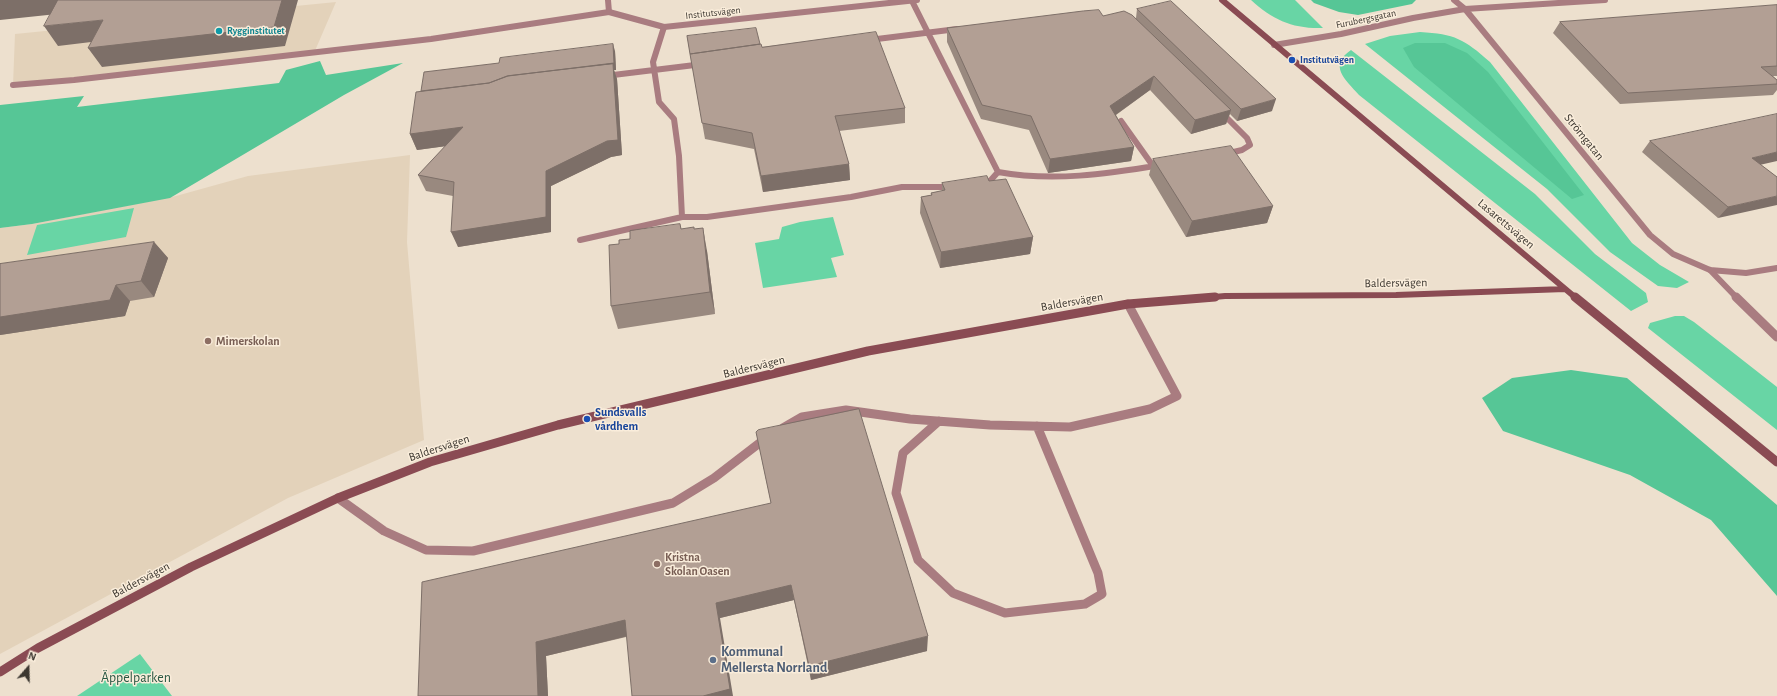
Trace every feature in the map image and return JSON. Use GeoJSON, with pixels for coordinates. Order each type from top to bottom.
{"type":"FeatureCollection","features":[{"type":"Feature","properties":{"kind":"street"},"geometry":{"type":"LineString","coordinates":[[13,85],[74,80],[431,39],[608,12],[608,0]]}},
{"type":"Feature","properties":{"kind":"street"},"geometry":{"type":"LineString","coordinates":[[915,0],[928,32],[998,172]]}},
{"type":"Feature","properties":{"kind":"street","name":"Institutsvägen"},"geometry":{"type":"LineString","coordinates":[[608,12],[664,27],[915,0]]}},
{"type":"Feature","properties":{"kind":"street","name":"Lasarettsvägen"},"geometry":{"type":"LineString","coordinates":[[1222,0],[1564,289],[1777,462]]}},
{"type":"Feature","properties":{"kind":"street","name":"Strömgatan"},"geometry":{"type":"LineString","coordinates":[[1454,0],[1465,9],[1650,235],[1673,254],[1710,270]]}},
{"type":"Feature","properties":{"kind":"street","name":"Furubergsgatan"},"geometry":{"type":"LineString","coordinates":[[1274,45],[1341,34],[1413,18],[1465,9],[1605,0]]}},
{"type":"Feature","properties":{"kind":"street"},"geometry":{"type":"LineString","coordinates":[[664,27],[653,62],[659,102],[674,119],[679,156],[682,217]]}},
{"type":"Feature","properties":{"kind":"street"},"geometry":{"type":"LineString","coordinates":[[865,41],[967,28]]}},
{"type":"Feature","properties":{"kind":"street"},"geometry":{"type":"LineString","coordinates":[[599,77],[709,63]]}},
{"type":"Feature","properties":{"kind":"street"},"geometry":{"type":"LineString","coordinates":[[1215,107],[1247,138],[1250,145],[1242,150],[1216,156]]}},
{"type":"Feature","properties":{"kind":"street"},"geometry":{"type":"LineString","coordinates":[[1121,121],[1153,166]]}},
{"type":"Feature","properties":{"kind":"street"},"geometry":{"type":"LineString","coordinates":[[998,172],[1020,177],[1050,179],[1167,164]]}},
{"type":"Feature","properties":{"kind":"street"},"geometry":{"type":"LineString","coordinates":[[974,184],[990,181],[998,172]]}},
{"type":"Feature","properties":{"kind":"street"},"geometry":{"type":"LineString","coordinates":[[580,240],[682,217],[707,217],[902,187],[959,186]]}},
{"type":"Feature","properties":{"kind":"street"},"geometry":{"type":"LineString","coordinates":[[1710,270],[1746,273],[1777,268]]}},
{"type":"Feature","properties":{"kind":"street"},"geometry":{"type":"LineString","coordinates":[[1710,270],[1757,319],[1777,337]]}},
{"type":"Feature","properties":{"kind":"street","name":"Baldersvägen"},"geometry":{"type":"LineString","coordinates":[[0,672],[38,648],[192,567],[338,498],[430,462],[558,425],[868,351],[1128,304],[1225,296],[1396,295],[1564,289]]}},
{"type":"Feature","properties":{"kind":"street"},"geometry":{"type":"LineString","coordinates":[[338,498],[384,531],[426,550],[473,551],[673,502],[714,478],[761,441],[802,417],[846,410],[910,419],[1070,427],[1150,410],[1177,396],[1128,304]]}},
{"type":"Feature","properties":{"kind":"street"},"geometry":{"type":"LineString","coordinates":[[939,421],[903,453],[896,494],[918,560],[953,593],[1005,613],[1085,604],[1102,594],[1098,573],[1037,426]]}},
{"type":"Feature","properties":{"kind":"shaded area"},"geometry":{"type":"Polygon","coordinates":[[[336,2],[314,53],[13,85],[15,34],[336,2]]]}},
{"type":"Feature","properties":{"kind":"shaded area","name":"Mimerskolan"},"geometry":{"type":"Polygon","coordinates":[[[410,155],[407,242],[424,440],[288,498],[0,654],[0,228],[32,224],[176,196],[248,176],[410,155]]]}},
{"type":"Feature","properties":{"kind":"green space"},"geometry":{"type":"Polygon","coordinates":[[[1251,0],[1295,0],[1323,28],[1302,27],[1284,22],[1267,13],[1251,0]]]}},
{"type":"Feature","properties":{"kind":"green space"},"geometry":{"type":"Polygon","coordinates":[[[1311,0],[1416,0],[1412,4],[1358,15],[1339,12],[1314,3],[1311,0]]]}},
{"type":"Feature","properties":{"kind":"green space"},"geometry":{"type":"Polygon","coordinates":[[[1420,32],[1442,34],[1458,39],[1473,48],[1490,62],[1632,243],[1660,265],[1689,282],[1677,288],[1658,286],[1610,252],[1547,189],[1365,44],[1390,36],[1420,32]]]}},
{"type":"Feature","properties":{"kind":"green space"},"geometry":{"type":"Polygon","coordinates":[[[1415,43],[1445,43],[1467,53],[1488,72],[1584,195],[1572,199],[1414,67],[1403,48],[1415,43]]]}},
{"type":"Feature","properties":{"kind":"green space"},"geometry":{"type":"Polygon","coordinates":[[[1351,50],[1535,194],[1595,254],[1646,293],[1648,302],[1631,311],[1359,95],[1344,78],[1340,67],[1344,56],[1351,50]]]}},
{"type":"Feature","properties":{"kind":"green space"},"geometry":{"type":"Polygon","coordinates":[[[320,61],[326,75],[403,63],[344,95],[170,198],[32,224],[0,228],[0,105],[84,96],[77,107],[279,83],[286,70],[320,61]]]}},
{"type":"Feature","properties":{"kind":"green space"},"geometry":{"type":"Polygon","coordinates":[[[134,208],[126,237],[27,255],[37,225],[134,208]]]}},
{"type":"Feature","properties":{"kind":"green space"},"geometry":{"type":"Polygon","coordinates":[[[833,217],[844,255],[831,258],[837,277],[763,288],[755,243],[779,239],[782,227],[800,222],[833,217]]]}},
{"type":"Feature","properties":{"kind":"green space"},"geometry":{"type":"Polygon","coordinates":[[[1675,316],[1684,316],[1694,322],[1777,387],[1777,430],[1648,328],[1650,323],[1675,316]]]}},
{"type":"Feature","properties":{"kind":"green space"},"geometry":{"type":"Polygon","coordinates":[[[1571,370],[1627,378],[1777,505],[1777,596],[1711,520],[1630,475],[1503,431],[1482,398],[1512,378],[1571,370]]]}},
{"type":"Feature","properties":{"kind":"green space","name":"Äppelparken"},"geometry":{"type":"Polygon","coordinates":[[[140,654],[172,696],[77,696],[140,654]]]}},
{"type":"Feature","properties":{"kind":"building"},"geometry":{"type":"Polygon","coordinates":[[[58,0],[282,0],[274,27],[88,48],[103,20],[44,26],[58,0]]]}},
{"type":"Feature","properties":{"kind":"building"},"geometry":{"type":"Polygon","coordinates":[[[1171,1],[1276,99],[1241,109],[1137,9],[1171,1]]]}},
{"type":"Feature","properties":{"kind":"building"},"geometry":{"type":"Polygon","coordinates":[[[1777,5],[1777,66],[1761,67],[1777,80],[1777,84],[1628,93],[1560,22],[1777,5]]]}},
{"type":"Feature","properties":{"kind":"building"},"geometry":{"type":"Polygon","coordinates":[[[1099,10],[1103,16],[1124,11],[1132,15],[1231,110],[1195,120],[1154,76],[1110,106],[1134,147],[1050,159],[1031,116],[982,105],[947,28],[1099,10]]]}},
{"type":"Feature","properties":{"kind":"building"},"geometry":{"type":"Polygon","coordinates":[[[756,28],[760,44],[690,54],[687,36],[756,28]]]}},
{"type":"Feature","properties":{"kind":"building"},"geometry":{"type":"Polygon","coordinates":[[[876,32],[905,108],[835,116],[849,164],[761,176],[752,133],[702,123],[690,54],[761,44],[762,47],[876,32]]]}},
{"type":"Feature","properties":{"kind":"building"},"geometry":{"type":"Polygon","coordinates":[[[613,44],[614,63],[508,76],[489,83],[421,91],[424,72],[499,63],[500,58],[613,44]]]}},
{"type":"Feature","properties":{"kind":"building"},"geometry":{"type":"Polygon","coordinates":[[[613,64],[618,140],[607,141],[546,171],[546,217],[451,232],[454,182],[418,175],[463,127],[410,134],[416,92],[489,83],[507,76],[613,64]]]}},
{"type":"Feature","properties":{"kind":"building"},"geometry":{"type":"Polygon","coordinates":[[[1777,114],[1777,152],[1752,158],[1777,177],[1777,196],[1728,207],[1650,141],[1777,114]]]}},
{"type":"Feature","properties":{"kind":"building"},"geometry":{"type":"Polygon","coordinates":[[[1231,146],[1273,206],[1192,221],[1153,159],[1231,146]]]}},
{"type":"Feature","properties":{"kind":"building"},"geometry":{"type":"Polygon","coordinates":[[[987,176],[989,181],[1006,179],[1033,237],[941,252],[921,197],[945,190],[942,183],[987,176]]]}},
{"type":"Feature","properties":{"kind":"building"},"geometry":{"type":"Polygon","coordinates":[[[680,224],[681,229],[694,227],[694,229],[703,228],[710,292],[611,306],[609,245],[619,244],[619,240],[630,239],[630,231],[680,224]]]}},
{"type":"Feature","properties":{"kind":"building"},"geometry":{"type":"Polygon","coordinates":[[[154,242],[141,281],[116,285],[110,300],[0,317],[0,264],[154,242]]]}},
{"type":"Feature","properties":{"kind":"building"},"geometry":{"type":"Polygon","coordinates":[[[859,409],[928,636],[809,666],[791,585],[716,603],[730,689],[703,696],[632,696],[625,620],[536,642],[538,696],[418,696],[422,582],[771,503],[756,432],[758,430],[859,409]]]}},
{"type":"Feature","properties":{"kind":"place","name":"Rygginstitutet"},"geometry":{"type":"Point","coordinates":[219,31]}},
{"type":"Feature","properties":{"kind":"place","name":"Institutvägen"},"geometry":{"type":"Point","coordinates":[1292,60]}},
{"type":"Feature","properties":{"kind":"place","name":"Mimerskolan"},"geometry":{"type":"Point","coordinates":[208,341]}},
{"type":"Feature","properties":{"kind":"place","name":"Sundsvalls vårdhem"},"geometry":{"type":"Point","coordinates":[587,419]}},
{"type":"Feature","properties":{"kind":"place","name":"Kristna Skolan Oasen"},"geometry":{"type":"Point","coordinates":[657,564]}},
{"type":"Feature","properties":{"kind":"place","name":"Kommunal Mellersta Norrland"},"geometry":{"type":"Point","coordinates":[713,660]}}]}
